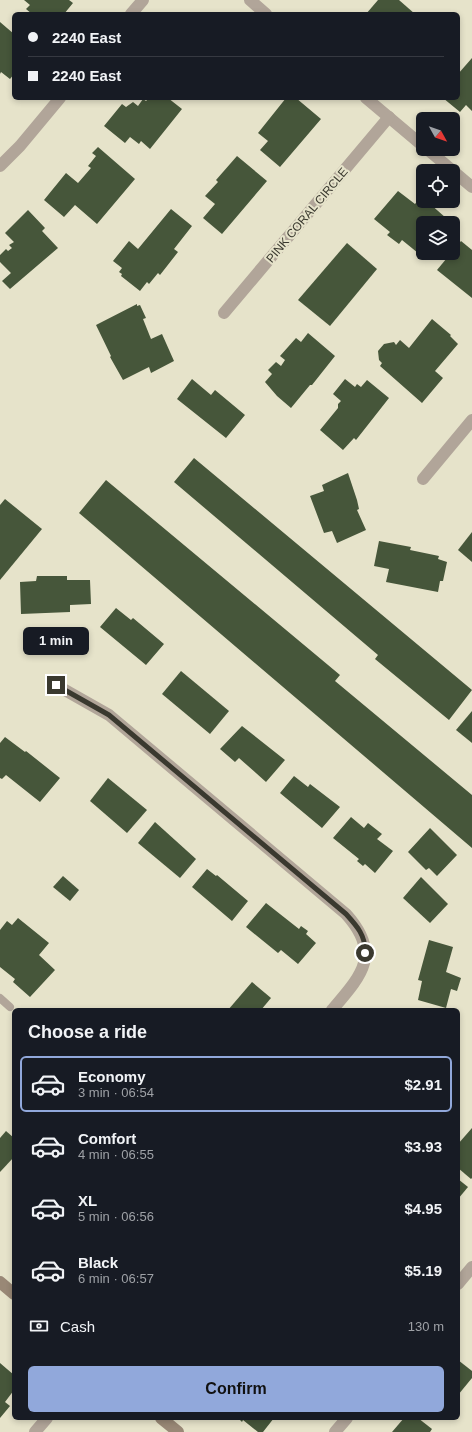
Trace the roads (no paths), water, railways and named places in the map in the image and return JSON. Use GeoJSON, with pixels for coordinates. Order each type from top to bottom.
{"type":"FeatureCollection","features":[{"type":"Feature","properties":{"kind":"street"},"geometry":{"type":"LineString","coordinates":[[133,12],[143,0]]}},
{"type":"Feature","properties":{"kind":"street"},"geometry":{"type":"LineString","coordinates":[[250,0],[264,12]]}},
{"type":"Feature","properties":{"kind":"street"},"geometry":{"type":"LineString","coordinates":[[0,166],[20,146],[58,100]]}},
{"type":"Feature","properties":{"kind":"street"},"geometry":{"type":"LineString","coordinates":[[368,100],[416,140]]}},
{"type":"Feature","properties":{"kind":"street","name":"PINK CORAL CIRCLE"},"geometry":{"type":"LineString","coordinates":[[224,313],[389,117]]}},
{"type":"Feature","properties":{"kind":"street"},"geometry":{"type":"LineString","coordinates":[[435,156],[472,187]]}},
{"type":"Feature","properties":{"kind":"street"},"geometry":{"type":"LineString","coordinates":[[423,479],[472,420]]}},
{"type":"Feature","properties":{"kind":"street"},"geometry":{"type":"LineString","coordinates":[[56,685],[109,715],[346,914],[358,927],[365,943],[365,963],[355,983],[334,1008]]}},
{"type":"Feature","properties":{"kind":"street"},"geometry":{"type":"LineString","coordinates":[[460,1282],[472,1267]]}},
{"type":"Feature","properties":{"kind":"street"},"geometry":{"type":"LineString","coordinates":[[0,1282],[12,1292]]}},
{"type":"Feature","properties":{"kind":"street"},"geometry":{"type":"LineString","coordinates":[[35,1432],[45,1420]]}},
{"type":"Feature","properties":{"kind":"street"},"geometry":{"type":"LineString","coordinates":[[163,1420],[178,1432]]}},
{"type":"Feature","properties":{"kind":"street"},"geometry":{"type":"LineString","coordinates":[[335,1432],[344,1420]]}},
{"type":"Feature","properties":{"kind":"lane"},"geometry":{"type":"LineString","coordinates":[[0,998],[10,1007]]}}]}
